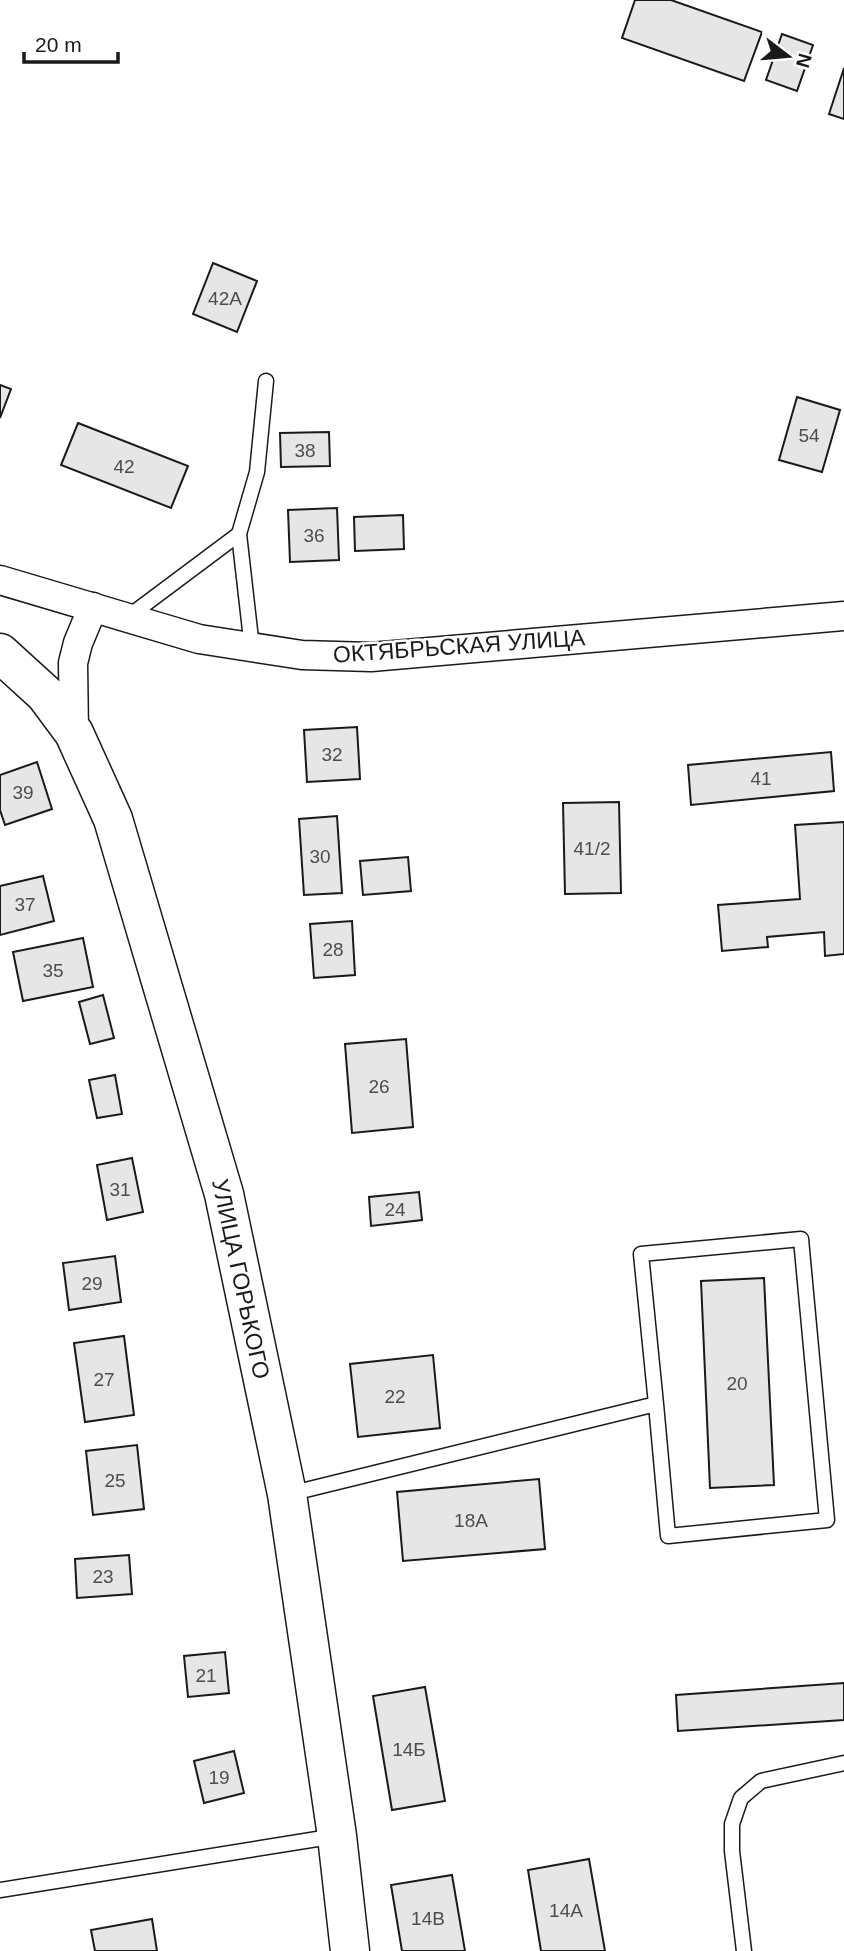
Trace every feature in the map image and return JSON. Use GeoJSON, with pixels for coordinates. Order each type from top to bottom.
{"type":"FeatureCollection","features":[{"type":"Feature","properties":{"kind":"main road","name":"УЛИЦА ГОРЬКОГО"},"geometry":{"type":"LineString","coordinates":[[0,653],[44,694],[74,733],[113,819],[225,1194],[287,1494],[337,1836],[350,1951]]}},
{"type":"Feature","properties":{"kind":"street","name":"ОКТЯБРЬСКАЯ УЛИЦА"},"geometry":{"type":"LineString","coordinates":[[0,580],[199,639],[302,655],[371,657],[844,616]]}},
{"type":"Feature","properties":{"kind":"street"},"geometry":{"type":"LineString","coordinates":[[74,733],[73,663],[93,607]]}},
{"type":"Feature","properties":{"kind":"lane"},"geometry":{"type":"LineString","coordinates":[[252,648],[239,534],[257,472],[266,381]]}},
{"type":"Feature","properties":{"kind":"lane"},"geometry":{"type":"LineString","coordinates":[[127,618],[239,534]]}},
{"type":"Feature","properties":{"kind":"lane"},"geometry":{"type":"LineString","coordinates":[[801,1239],[827,1520],[668,1536],[656,1404],[641,1254],[801,1239]]}},
{"type":"Feature","properties":{"kind":"lane"},"geometry":{"type":"LineString","coordinates":[[287,1494],[656,1404]]}},
{"type":"Feature","properties":{"kind":"lane"},"geometry":{"type":"LineString","coordinates":[[744,1951],[732,1851],[732,1824],[741,1798],[761,1781],[844,1763]]}},
{"type":"Feature","properties":{"kind":"lane"},"geometry":{"type":"LineString","coordinates":[[0,1890],[337,1836]]}},
{"type":"Feature","properties":{"kind":"building"},"geometry":{"type":"Polygon","coordinates":[[[635,0],[671,0],[762,32],[744,81],[622,38],[635,0]]]}},
{"type":"Feature","properties":{"kind":"building"},"geometry":{"type":"Polygon","coordinates":[[[782,34],[813,45],[797,91],[766,80],[782,34]]]}},
{"type":"Feature","properties":{"kind":"building"},"geometry":{"type":"Polygon","coordinates":[[[844,68],[844,119],[829,114],[844,68]]]}},
{"type":"Feature","properties":{"kind":"building"},"geometry":{"type":"Polygon","coordinates":[[[213,263],[257,281],[237,332],[193,314],[213,263]]]}},
{"type":"Feature","properties":{"kind":"building"},"geometry":{"type":"Polygon","coordinates":[[[0,385],[11,389],[0,418],[0,385]]]}},
{"type":"Feature","properties":{"kind":"building"},"geometry":{"type":"Polygon","coordinates":[[[797,397],[840,410],[822,472],[779,460],[797,397]]]}},
{"type":"Feature","properties":{"kind":"building"},"geometry":{"type":"Polygon","coordinates":[[[78,423],[188,466],[171,508],[61,465],[78,423]]]}},
{"type":"Feature","properties":{"kind":"building"},"geometry":{"type":"Polygon","coordinates":[[[329,432],[330,466],[281,467],[280,433],[329,432]]]}},
{"type":"Feature","properties":{"kind":"building"},"geometry":{"type":"Polygon","coordinates":[[[337,508],[339,560],[290,562],[288,510],[337,508]]]}},
{"type":"Feature","properties":{"kind":"building"},"geometry":{"type":"Polygon","coordinates":[[[403,515],[404,549],[355,551],[354,517],[403,515]]]}},
{"type":"Feature","properties":{"kind":"building"},"geometry":{"type":"Polygon","coordinates":[[[357,727],[360,779],[307,782],[304,730],[357,727]]]}},
{"type":"Feature","properties":{"kind":"building"},"geometry":{"type":"Polygon","coordinates":[[[831,752],[834,791],[691,805],[688,765],[831,752]]]}},
{"type":"Feature","properties":{"kind":"building"},"geometry":{"type":"Polygon","coordinates":[[[37,762],[52,809],[5,825],[0,810],[0,775],[37,762]]]}},
{"type":"Feature","properties":{"kind":"building"},"geometry":{"type":"Polygon","coordinates":[[[619,802],[621,893],[565,894],[563,803],[619,802]]]}},
{"type":"Feature","properties":{"kind":"building"},"geometry":{"type":"Polygon","coordinates":[[[337,816],[342,893],[304,895],[299,819],[337,816]]]}},
{"type":"Feature","properties":{"kind":"building"},"geometry":{"type":"Polygon","coordinates":[[[844,822],[844,954],[825,956],[824,932],[767,937],[768,947],[722,951],[718,905],[800,899],[795,825],[844,822]]]}},
{"type":"Feature","properties":{"kind":"building"},"geometry":{"type":"Polygon","coordinates":[[[408,857],[411,891],[363,895],[360,861],[408,857]]]}},
{"type":"Feature","properties":{"kind":"building"},"geometry":{"type":"Polygon","coordinates":[[[43,876],[54,921],[0,935],[0,886],[43,876]]]}},
{"type":"Feature","properties":{"kind":"building"},"geometry":{"type":"Polygon","coordinates":[[[352,921],[355,975],[314,978],[310,924],[352,921]]]}},
{"type":"Feature","properties":{"kind":"building"},"geometry":{"type":"Polygon","coordinates":[[[83,938],[93,987],[23,1001],[13,952],[83,938]]]}},
{"type":"Feature","properties":{"kind":"building"},"geometry":{"type":"Polygon","coordinates":[[[103,995],[114,1038],[90,1044],[79,1002],[103,995]]]}},
{"type":"Feature","properties":{"kind":"building"},"geometry":{"type":"Polygon","coordinates":[[[406,1039],[413,1127],[352,1133],[345,1044],[406,1039]]]}},
{"type":"Feature","properties":{"kind":"building"},"geometry":{"type":"Polygon","coordinates":[[[115,1075],[122,1114],[97,1118],[89,1080],[115,1075]]]}},
{"type":"Feature","properties":{"kind":"building"},"geometry":{"type":"Polygon","coordinates":[[[132,1158],[143,1212],[107,1220],[97,1165],[132,1158]]]}},
{"type":"Feature","properties":{"kind":"building"},"geometry":{"type":"Polygon","coordinates":[[[419,1192],[422,1220],[371,1226],[369,1197],[419,1192]]]}},
{"type":"Feature","properties":{"kind":"building"},"geometry":{"type":"Polygon","coordinates":[[[115,1256],[121,1302],[69,1310],[63,1263],[115,1256]]]}},
{"type":"Feature","properties":{"kind":"building"},"geometry":{"type":"Polygon","coordinates":[[[764,1278],[774,1485],[710,1488],[701,1281],[764,1278]]]}},
{"type":"Feature","properties":{"kind":"building"},"geometry":{"type":"Polygon","coordinates":[[[124,1336],[134,1415],[85,1422],[74,1343],[124,1336]]]}},
{"type":"Feature","properties":{"kind":"building"},"geometry":{"type":"Polygon","coordinates":[[[433,1355],[440,1428],[358,1437],[350,1364],[433,1355]]]}},
{"type":"Feature","properties":{"kind":"building"},"geometry":{"type":"Polygon","coordinates":[[[137,1445],[144,1509],[93,1515],[86,1451],[137,1445]]]}},
{"type":"Feature","properties":{"kind":"building"},"geometry":{"type":"Polygon","coordinates":[[[539,1479],[545,1549],[403,1561],[397,1492],[539,1479]]]}},
{"type":"Feature","properties":{"kind":"building"},"geometry":{"type":"Polygon","coordinates":[[[129,1555],[132,1594],[77,1598],[75,1559],[129,1555]]]}},
{"type":"Feature","properties":{"kind":"building"},"geometry":{"type":"Polygon","coordinates":[[[225,1652],[229,1693],[188,1697],[184,1656],[225,1652]]]}},
{"type":"Feature","properties":{"kind":"building"},"geometry":{"type":"Polygon","coordinates":[[[844,1683],[844,1720],[678,1731],[676,1695],[844,1683]]]}},
{"type":"Feature","properties":{"kind":"building"},"geometry":{"type":"Polygon","coordinates":[[[425,1687],[445,1801],[392,1810],[373,1696],[425,1687]]]}},
{"type":"Feature","properties":{"kind":"building"},"geometry":{"type":"Polygon","coordinates":[[[234,1751],[244,1793],[204,1803],[194,1761],[234,1751]]]}},
{"type":"Feature","properties":{"kind":"building"},"geometry":{"type":"Polygon","coordinates":[[[589,1859],[605,1951],[541,1951],[528,1870],[589,1859]]]}},
{"type":"Feature","properties":{"kind":"building"},"geometry":{"type":"Polygon","coordinates":[[[452,1875],[465,1951],[402,1951],[391,1885],[452,1875]]]}},
{"type":"Feature","properties":{"kind":"building"},"geometry":{"type":"Polygon","coordinates":[[[152,1919],[157,1951],[95,1951],[91,1930],[152,1919]]]}}]}
